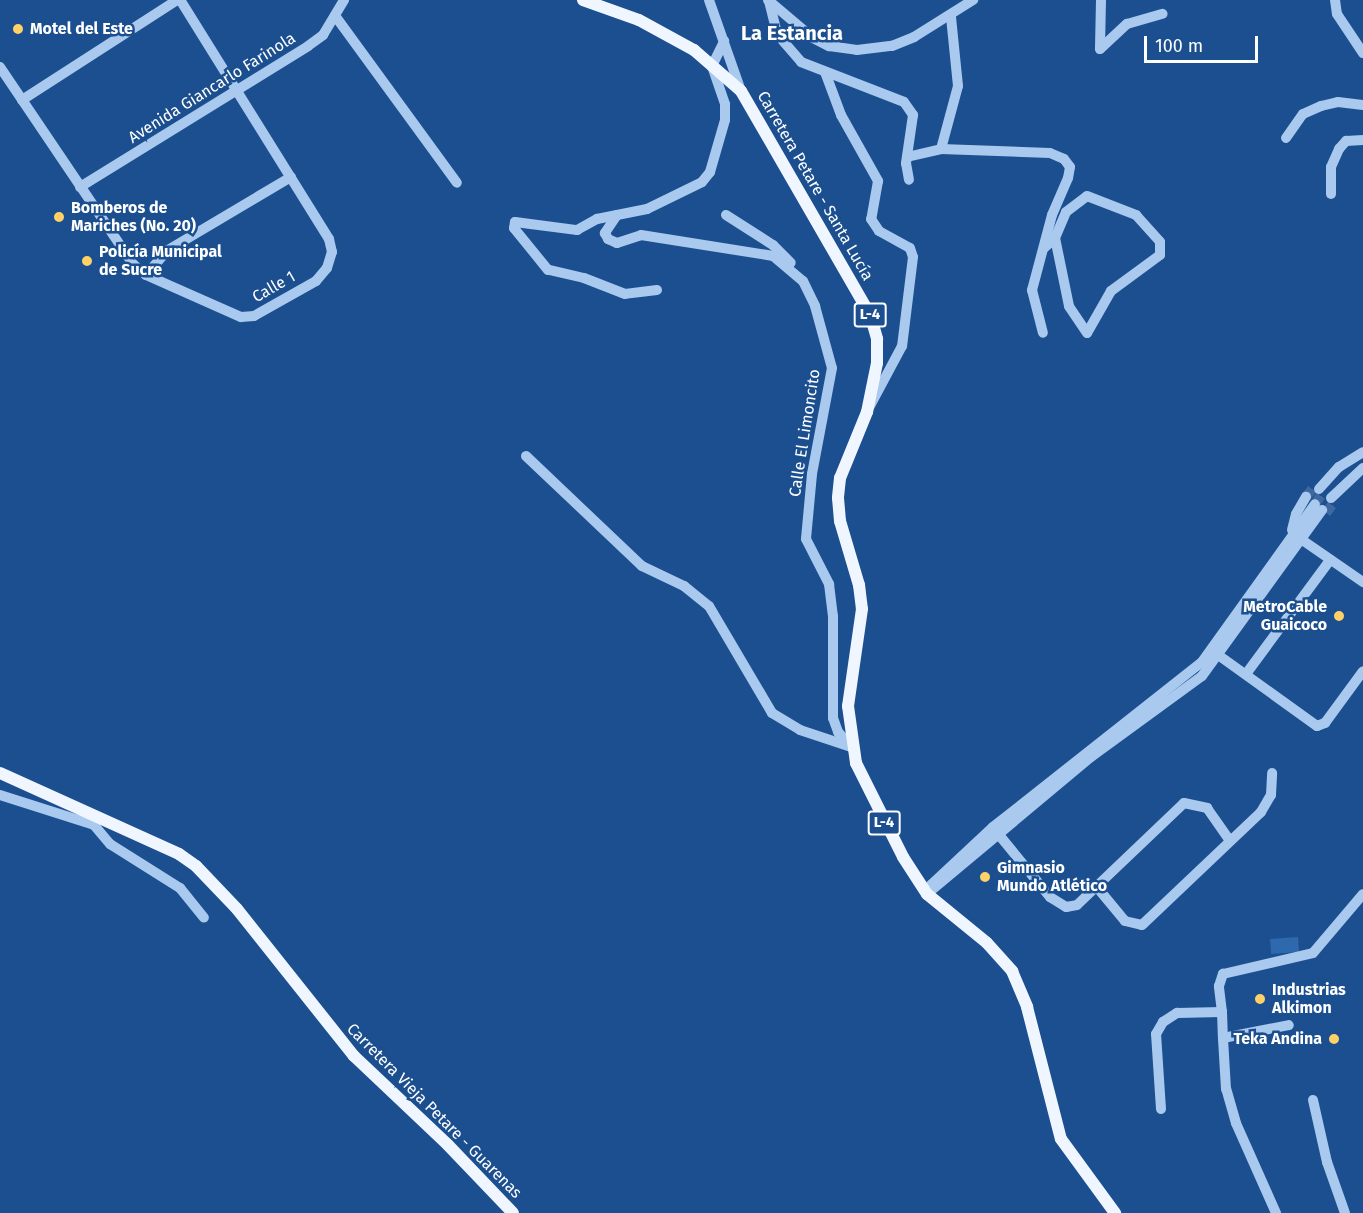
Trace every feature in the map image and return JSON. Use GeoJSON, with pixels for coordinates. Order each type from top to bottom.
{"type":"FeatureCollection","features":[{"type":"Feature","properties":{"kind":"main road","name":"Carretera Petare - Santa Lucía"},"geometry":{"type":"LineString","coordinates":[[583,0],[639,20],[694,50],[741,91],[870,314],[877,339],[877,363],[867,412],[840,478],[838,498],[840,520],[859,585],[862,609],[848,706],[852,747],[862,780],[927,894],[987,943],[1012,971],[1027,1007],[1061,1139],[1115,1213]]}},
{"type":"Feature","properties":{"kind":"main road","name":"Carretera Vieja Petare - Guarenas"},"geometry":{"type":"LineString","coordinates":[[0,773],[95,821],[179,854],[196,866],[237,909],[354,1056],[448,1145],[513,1213]]}},
{"type":"Feature","properties":{"kind":"street","name":"Calle 1"},"geometry":{"type":"LineString","coordinates":[[0,67],[133,264],[146,275],[241,318],[254,316],[316,281],[327,267],[332,252],[329,239],[237,90],[178,0]]}},
{"type":"Feature","properties":{"kind":"street"},"geometry":{"type":"LineString","coordinates":[[22,100],[178,0]]}},
{"type":"Feature","properties":{"kind":"street","name":"Avenida Giancarlo Farinola"},"geometry":{"type":"LineString","coordinates":[[80,186],[315,41],[336,17],[344,0]]}},
{"type":"Feature","properties":{"kind":"street"},"geometry":{"type":"LineString","coordinates":[[709,0],[741,91]]}},
{"type":"Feature","properties":{"kind":"street"},"geometry":{"type":"LineString","coordinates":[[769,1],[813,38],[839,49],[892,46],[951,17],[973,0]]}},
{"type":"Feature","properties":{"kind":"street"},"geometry":{"type":"LineString","coordinates":[[1101,0],[1100,49],[1127,24],[1163,14]]}},
{"type":"Feature","properties":{"kind":"street"},"geometry":{"type":"LineString","coordinates":[[1335,0],[1337,15],[1363,53]]}},
{"type":"Feature","properties":{"kind":"street"},"geometry":{"type":"LineString","coordinates":[[769,1],[771,21],[783,46],[801,62],[904,102],[913,115],[907,157],[909,180]]}},
{"type":"Feature","properties":{"kind":"street"},"geometry":{"type":"LineString","coordinates":[[336,17],[457,183]]}},
{"type":"Feature","properties":{"kind":"street"},"geometry":{"type":"LineString","coordinates":[[941,149],[958,86],[951,17]]}},
{"type":"Feature","properties":{"kind":"street"},"geometry":{"type":"LineString","coordinates":[[657,290],[625,294],[584,278],[548,270],[514,228],[515,222],[543,224],[567,231],[647,208],[702,182],[710,172],[725,104],[712,66],[724,40]]}},
{"type":"Feature","properties":{"kind":"street"},"geometry":{"type":"LineString","coordinates":[[825,72],[841,115],[878,181],[871,219],[879,231],[910,248],[913,257],[902,346],[867,412]]}},
{"type":"Feature","properties":{"kind":"street"},"geometry":{"type":"LineString","coordinates":[[1286,138],[1304,114],[1322,106],[1338,102],[1363,105]]}},
{"type":"Feature","properties":{"kind":"street"},"geometry":{"type":"LineString","coordinates":[[1331,194],[1331,166],[1339,149],[1347,141],[1363,140]]}},
{"type":"Feature","properties":{"kind":"street"},"geometry":{"type":"LineString","coordinates":[[907,157],[941,149],[1050,153],[1064,159],[1070,166],[1068,178],[1052,215],[1032,290],[1043,333]]}},
{"type":"Feature","properties":{"kind":"street"},"geometry":{"type":"LineString","coordinates":[[146,275],[168,250],[291,177]]}},
{"type":"Feature","properties":{"kind":"street"},"geometry":{"type":"LineString","coordinates":[[1044,248],[1055,238],[1066,212],[1087,196],[1143,221],[1160,242],[1160,255],[1111,291],[1087,333],[1069,306],[1055,238]]}},
{"type":"Feature","properties":{"kind":"street","name":"Calle El Limoncito"},"geometry":{"type":"LineString","coordinates":[[617,215],[605,233],[608,239],[617,243],[641,235],[751,250],[773,256],[803,281],[815,306],[832,368],[812,474],[807,539],[829,584],[833,616],[833,718],[838,732],[852,747]]}},
{"type":"Feature","properties":{"kind":"street"},"geometry":{"type":"LineString","coordinates":[[726,215],[773,245],[788,259],[803,281]]}},
{"type":"Feature","properties":{"kind":"street"},"geometry":{"type":"LineString","coordinates":[[1363,452],[1346,463],[1325,493],[1351,479],[1363,468]]}},
{"type":"Feature","properties":{"kind":"street"},"geometry":{"type":"LineString","coordinates":[[526,456],[642,566],[684,586],[709,606],[772,713],[800,730],[852,747]]}},
{"type":"Feature","properties":{"kind":"street"},"geometry":{"type":"LineString","coordinates":[[927,894],[1121,723],[1215,653],[1299,532],[1316,505],[1296,514],[1299,532],[1330,560],[1363,582]]}},
{"type":"Feature","properties":{"kind":"street"},"geometry":{"type":"LineString","coordinates":[[1246,674],[1330,560]]}},
{"type":"Feature","properties":{"kind":"street"},"geometry":{"type":"LineString","coordinates":[[1215,653],[1317,726],[1325,723],[1363,671]]}},
{"type":"Feature","properties":{"kind":"street"},"geometry":{"type":"LineString","coordinates":[[1096,886],[1125,921],[1142,925],[1268,804],[1272,773]]}},
{"type":"Feature","properties":{"kind":"street"},"geometry":{"type":"LineString","coordinates":[[0,795],[95,821],[110,844],[180,888],[204,918]]}},
{"type":"Feature","properties":{"kind":"street"},"geometry":{"type":"LineString","coordinates":[[996,832],[1057,903],[1077,905],[1184,803],[1207,808],[1229,839]]}},
{"type":"Feature","properties":{"kind":"street"},"geometry":{"type":"LineString","coordinates":[[1276,1213],[1236,1123],[1226,1089],[1219,986],[1223,974],[1313,953],[1363,894]]}},
{"type":"Feature","properties":{"kind":"street"},"geometry":{"type":"LineString","coordinates":[[1161,1109],[1157,1029],[1177,1013],[1222,1012]]}},
{"type":"Feature","properties":{"kind":"street"},"geometry":{"type":"LineString","coordinates":[[1223,1038],[1289,1025]]}},
{"type":"Feature","properties":{"kind":"street"},"geometry":{"type":"LineString","coordinates":[[1313,1100],[1327,1162],[1346,1213]]}},
{"type":"Feature","properties":{"kind":"shaded area"},"geometry":{"type":"Polygon","coordinates":[[[1298,937],[1299,952],[1271,954],[1270,939],[1298,937]]]}},
{"type":"Feature","properties":{"kind":"tunnel"},"geometry":{"type":"LineString","coordinates":[[1306,497],[1315,486]]}},
{"type":"Feature","properties":{"kind":"tunnel"},"geometry":{"type":"LineString","coordinates":[[1315,504],[1323,492]]}},
{"type":"Feature","properties":{"kind":"tunnel"},"geometry":{"type":"LineString","coordinates":[[1326,513],[1335,501]]}},
{"type":"Feature","properties":{"kind":"place","name":"Motel del Este"},"geometry":{"type":"Point","coordinates":[18,29]}},
{"type":"Feature","properties":{"kind":"place","name":"Bomberos de Mariches (No. 20)"},"geometry":{"type":"Point","coordinates":[59,217]}},
{"type":"Feature","properties":{"kind":"place","name":"Policía Municipal de Sucre"},"geometry":{"type":"Point","coordinates":[87,261]}},
{"type":"Feature","properties":{"kind":"place","name":"MetroCable Guaicoco"},"geometry":{"type":"Point","coordinates":[1339,616]}},
{"type":"Feature","properties":{"kind":"place","name":"Gimnasio Mundo Atlético"},"geometry":{"type":"Point","coordinates":[985,877]}},
{"type":"Feature","properties":{"kind":"place","name":"Industrias Alkimon"},"geometry":{"type":"Point","coordinates":[1260,999]}},
{"type":"Feature","properties":{"kind":"place","name":"Teka Andina"},"geometry":{"type":"Point","coordinates":[1334,1039]}},
{"type":"Feature","properties":{"kind":"district","name":"La Estancia"},"geometry":{"type":"Point","coordinates":[792,33]}}]}
